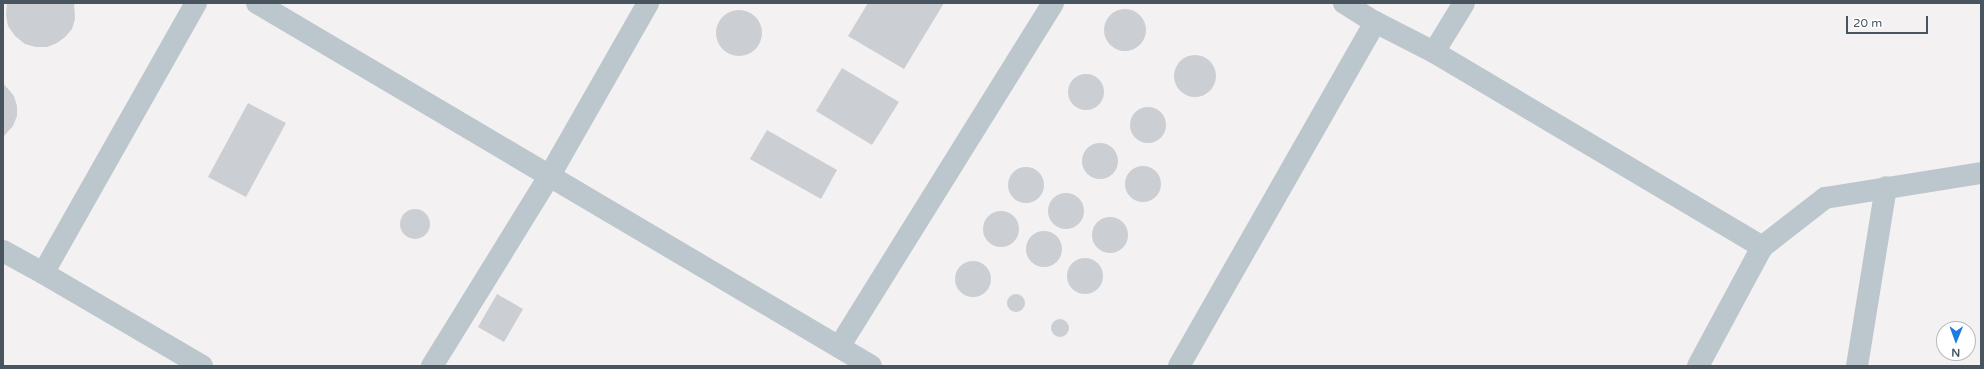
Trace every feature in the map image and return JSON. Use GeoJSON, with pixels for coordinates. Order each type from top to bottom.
{"type":"FeatureCollection","features":[{"type":"Feature","properties":{"kind":"lane"},"geometry":{"type":"LineString","coordinates":[[42,273],[196,3]]}},
{"type":"Feature","properties":{"kind":"lane"},"geometry":{"type":"LineString","coordinates":[[257,3],[871,366]]}},
{"type":"Feature","properties":{"kind":"lane"},"geometry":{"type":"LineString","coordinates":[[432,366],[550,175],[648,3]]}},
{"type":"Feature","properties":{"kind":"lane"},"geometry":{"type":"LineString","coordinates":[[839,347],[1052,3]]}},
{"type":"Feature","properties":{"kind":"lane"},"geometry":{"type":"LineString","coordinates":[[1344,3],[1375,22],[1434,52],[1762,247]]}},
{"type":"Feature","properties":{"kind":"lane"},"geometry":{"type":"LineString","coordinates":[[1434,52],[1464,3]]}},
{"type":"Feature","properties":{"kind":"lane"},"geometry":{"type":"LineString","coordinates":[[1178,366],[1375,22]]}},
{"type":"Feature","properties":{"kind":"lane"},"geometry":{"type":"LineString","coordinates":[[1698,366],[1762,247],[1825,198],[1886,187],[1981,173]]}},
{"type":"Feature","properties":{"kind":"lane"},"geometry":{"type":"LineString","coordinates":[[1857,366],[1886,187]]}},
{"type":"Feature","properties":{"kind":"lane"},"geometry":{"type":"LineString","coordinates":[[3,251],[202,366]]}},
{"type":"Feature","properties":{"kind":"building"},"geometry":{"type":"Polygon","coordinates":[[[7,3],[74,3],[75,19],[72,29],[57,43],[47,47],[36,47],[25,44],[15,36],[8,26],[6,15],[7,3]]]}},
{"type":"Feature","properties":{"kind":"building"},"geometry":{"type":"Polygon","coordinates":[[[868,3],[944,3],[904,69],[848,36],[868,3]]]}},
{"type":"Feature","properties":{"kind":"building"},"geometry":{"type":"Polygon","coordinates":[[[1121,9],[1129,9],[1137,12],[1143,18],[1146,30],[1143,42],[1137,48],[1129,51],[1121,51],[1113,48],[1107,42],[1104,34],[1104,26],[1107,18],[1113,12],[1121,9]]]}},
{"type":"Feature","properties":{"kind":"building"},"geometry":{"type":"Polygon","coordinates":[[[734,10],[744,10],[752,14],[758,20],[762,28],[762,38],[758,46],[752,52],[744,56],[734,56],[726,52],[720,46],[716,38],[716,28],[720,20],[726,14],[734,10]]]}},
{"type":"Feature","properties":{"kind":"building"},"geometry":{"type":"Polygon","coordinates":[[[1191,55],[1199,55],[1207,58],[1213,64],[1216,76],[1213,88],[1207,94],[1199,97],[1191,97],[1183,94],[1177,88],[1174,80],[1174,72],[1177,64],[1183,58],[1191,55]]]}},
{"type":"Feature","properties":{"kind":"building"},"geometry":{"type":"Polygon","coordinates":[[[842,68],[899,102],[872,145],[816,111],[842,68]]]}},
{"type":"Feature","properties":{"kind":"building"},"geometry":{"type":"Polygon","coordinates":[[[1086,74],[1096,77],[1101,82],[1104,92],[1101,102],[1096,107],[1086,110],[1076,107],[1071,102],[1068,92],[1071,82],[1076,77],[1086,74]]]}},
{"type":"Feature","properties":{"kind":"building"},"geometry":{"type":"Polygon","coordinates":[[[3,83],[14,96],[17,106],[17,116],[13,126],[3,137],[3,83]]]}},
{"type":"Feature","properties":{"kind":"building"},"geometry":{"type":"Polygon","coordinates":[[[248,103],[286,123],[246,197],[208,177],[248,103]]]}},
{"type":"Feature","properties":{"kind":"building"},"geometry":{"type":"Polygon","coordinates":[[[1148,107],[1158,110],[1163,115],[1166,125],[1163,135],[1158,140],[1148,143],[1138,140],[1133,135],[1130,125],[1133,115],[1138,110],[1148,107]]]}},
{"type":"Feature","properties":{"kind":"building"},"geometry":{"type":"Polygon","coordinates":[[[767,130],[837,170],[821,199],[750,159],[767,130]]]}},
{"type":"Feature","properties":{"kind":"building"},"geometry":{"type":"Polygon","coordinates":[[[1100,143],[1110,146],[1115,151],[1118,161],[1115,171],[1110,176],[1100,179],[1090,176],[1085,171],[1082,161],[1085,151],[1090,146],[1100,143]]]}},
{"type":"Feature","properties":{"kind":"building"},"geometry":{"type":"Polygon","coordinates":[[[1143,166],[1153,169],[1158,174],[1161,184],[1158,194],[1153,199],[1143,202],[1133,199],[1128,194],[1125,184],[1128,174],[1133,169],[1143,166]]]}},
{"type":"Feature","properties":{"kind":"building"},"geometry":{"type":"Polygon","coordinates":[[[1026,167],[1036,170],[1041,175],[1044,185],[1041,195],[1036,200],[1026,203],[1016,200],[1011,195],[1008,185],[1011,175],[1016,170],[1026,167]]]}},
{"type":"Feature","properties":{"kind":"building"},"geometry":{"type":"Polygon","coordinates":[[[1066,193],[1076,196],[1081,201],[1084,211],[1081,221],[1076,226],[1066,229],[1056,226],[1051,221],[1048,211],[1051,201],[1056,196],[1066,193]]]}},
{"type":"Feature","properties":{"kind":"building"},"geometry":{"type":"Polygon","coordinates":[[[415,209],[426,213],[430,224],[426,235],[415,239],[404,235],[400,224],[404,213],[415,209]]]}},
{"type":"Feature","properties":{"kind":"building"},"geometry":{"type":"Polygon","coordinates":[[[1001,211],[1011,214],[1016,219],[1019,229],[1016,239],[1011,244],[1001,247],[991,244],[986,239],[983,229],[986,219],[991,214],[1001,211]]]}},
{"type":"Feature","properties":{"kind":"building"},"geometry":{"type":"Polygon","coordinates":[[[1110,217],[1120,220],[1125,225],[1128,235],[1125,245],[1120,250],[1110,253],[1100,250],[1095,245],[1092,235],[1095,225],[1100,220],[1110,217]]]}},
{"type":"Feature","properties":{"kind":"building"},"geometry":{"type":"Polygon","coordinates":[[[1044,231],[1054,234],[1059,239],[1062,249],[1059,259],[1054,264],[1044,267],[1034,264],[1029,259],[1026,249],[1029,239],[1034,234],[1044,231]]]}},
{"type":"Feature","properties":{"kind":"building"},"geometry":{"type":"Polygon","coordinates":[[[1085,258],[1095,261],[1100,266],[1103,276],[1100,286],[1095,291],[1085,294],[1075,291],[1070,286],[1067,276],[1070,266],[1075,261],[1085,258]]]}},
{"type":"Feature","properties":{"kind":"building"},"geometry":{"type":"Polygon","coordinates":[[[973,261],[983,264],[988,269],[991,279],[988,289],[983,294],[973,297],[963,294],[958,289],[955,279],[958,269],[963,264],[973,261]]]}},
{"type":"Feature","properties":{"kind":"building"},"geometry":{"type":"Polygon","coordinates":[[[497,294],[523,309],[504,342],[478,327],[497,294]]]}},
{"type":"Feature","properties":{"kind":"building"},"geometry":{"type":"Polygon","coordinates":[[[1016,294],[1020,295],[1024,299],[1024,307],[1020,311],[1016,312],[1012,311],[1008,307],[1007,303],[1008,299],[1012,295],[1016,294]]]}},
{"type":"Feature","properties":{"kind":"building"},"geometry":{"type":"Polygon","coordinates":[[[1060,319],[1064,320],[1068,324],[1068,332],[1064,336],[1060,337],[1056,336],[1052,332],[1051,328],[1052,324],[1056,320],[1060,319]]]}}]}
